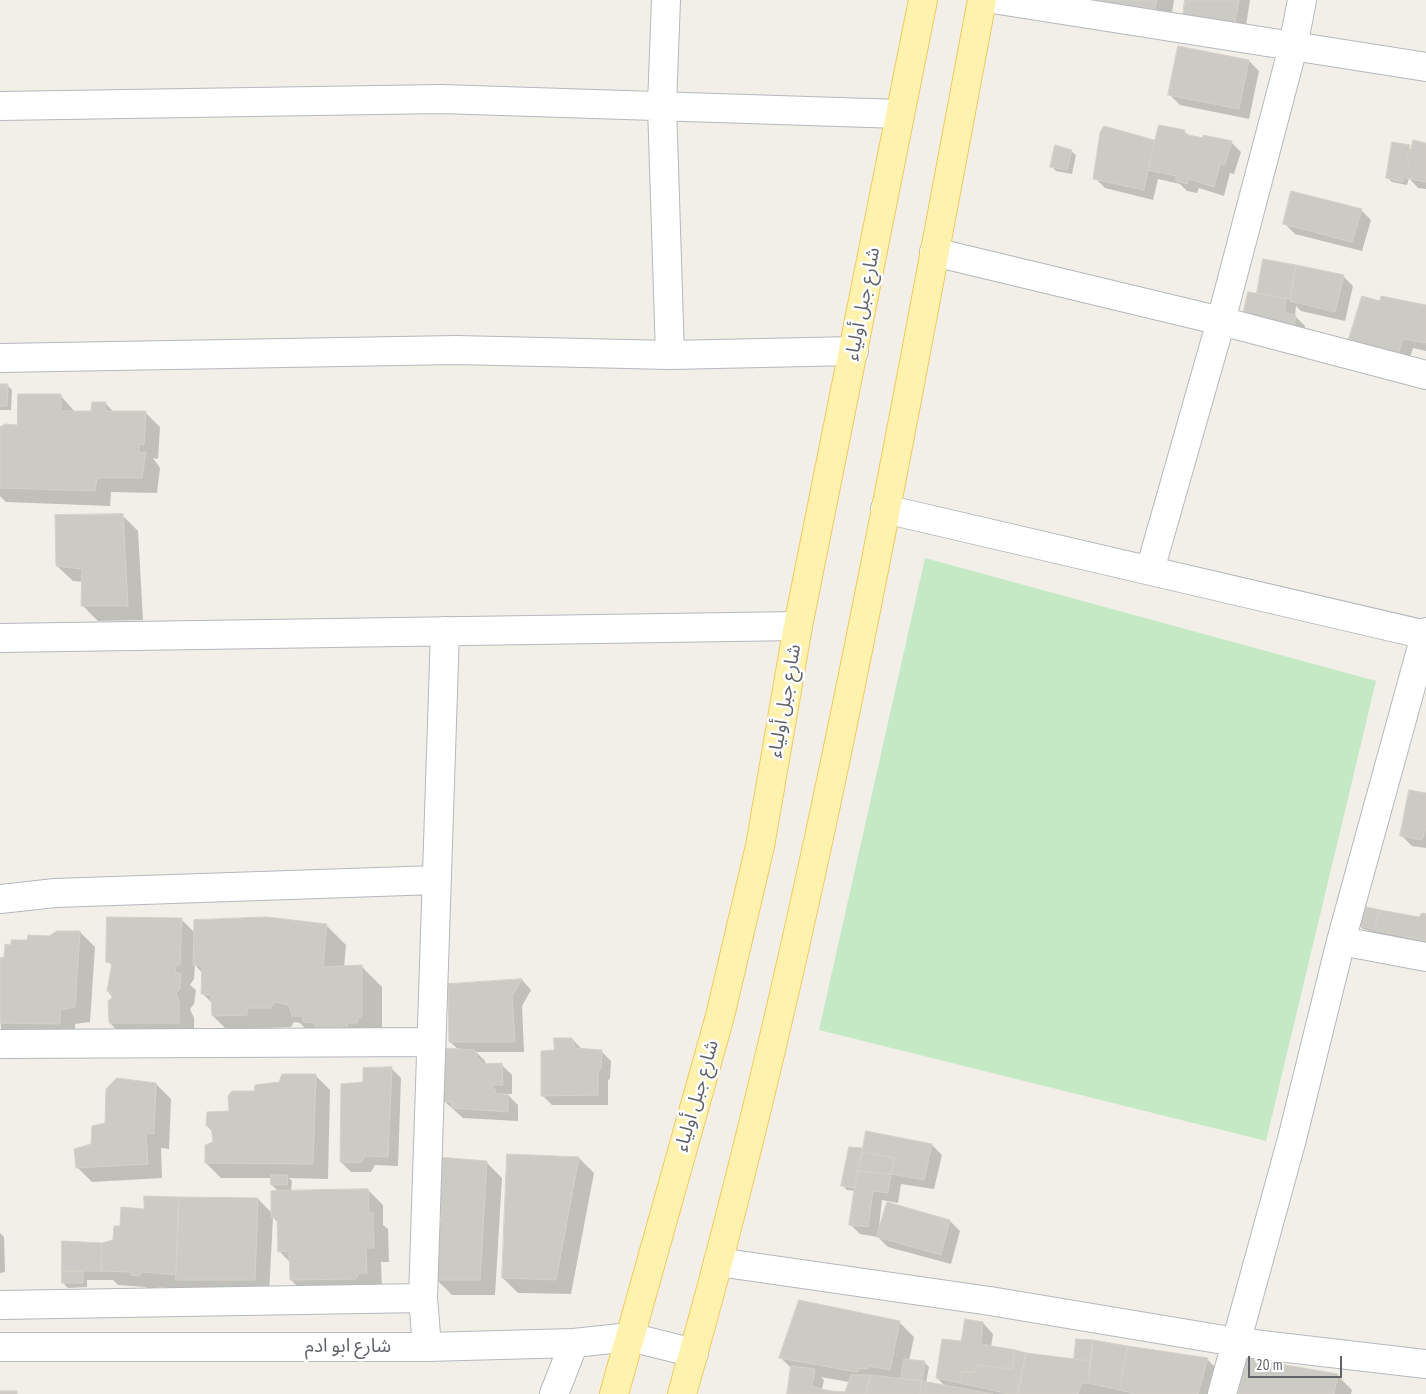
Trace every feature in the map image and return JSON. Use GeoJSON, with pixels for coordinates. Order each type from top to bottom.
{"type":"FeatureCollection","features":[{"type":"Feature","properties":{"kind":"main road","name":"شارع جبل أولياء"},"geometry":{"type":"LineString","coordinates":[[614,1394],[722,1007],[760,846],[798,626],[924,0]]}},
{"type":"Feature","properties":{"kind":"main road"},"geometry":{"type":"LineString","coordinates":[[682,1394],[718,1262],[774,1034],[851,692],[982,0]]}},
{"type":"Feature","properties":{"kind":"street"},"geometry":{"type":"LineString","coordinates":[[666,0],[662,105],[670,355]]}},
{"type":"Feature","properties":{"kind":"street"},"geometry":{"type":"LineString","coordinates":[[999,0],[1426,67]]}},
{"type":"Feature","properties":{"kind":"street"},"geometry":{"type":"LineString","coordinates":[[1150,570],[1221,321],[1293,47],[1302,0]]}},
{"type":"Feature","properties":{"kind":"street"},"geometry":{"type":"LineString","coordinates":[[0,106],[441,99],[900,114]]}},
{"type":"Feature","properties":{"kind":"street"},"geometry":{"type":"LineString","coordinates":[[934,252],[1221,321],[1426,374]]}},
{"type":"Feature","properties":{"kind":"street"},"geometry":{"type":"LineString","coordinates":[[0,358],[446,350],[670,355],[854,350]]}},
{"type":"Feature","properties":{"kind":"street"},"geometry":{"type":"LineString","coordinates":[[885,509],[1426,634],[1341,941],[1292,1140],[1222,1394]]}},
{"type":"Feature","properties":{"kind":"street"},"geometry":{"type":"LineString","coordinates":[[0,638],[798,626]]}},
{"type":"Feature","properties":{"kind":"street"},"geometry":{"type":"LineString","coordinates":[[426,1347],[423,1298],[445,631]]}},
{"type":"Feature","properties":{"kind":"street"},"geometry":{"type":"LineString","coordinates":[[0,899],[55,893],[436,880]]}},
{"type":"Feature","properties":{"kind":"street"},"geometry":{"type":"LineString","coordinates":[[1341,941],[1426,957]]}},
{"type":"Feature","properties":{"kind":"street"},"geometry":{"type":"LineString","coordinates":[[0,1044],[430,1042]]}},
{"type":"Feature","properties":{"kind":"street"},"geometry":{"type":"LineString","coordinates":[[718,1262],[990,1301],[1236,1342],[1426,1364]]}},
{"type":"Feature","properties":{"kind":"street"},"geometry":{"type":"LineString","coordinates":[[0,1305],[423,1298]]}},
{"type":"Feature","properties":{"kind":"street","name":"شارع ابو ادم"},"geometry":{"type":"LineString","coordinates":[[0,1347],[426,1347],[574,1343],[630,1337],[694,1353]]}},
{"type":"Feature","properties":{"kind":"street"},"geometry":{"type":"LineString","coordinates":[[554,1394],[574,1343]]}},
{"type":"Feature","properties":{"kind":"green space"},"geometry":{"type":"Polygon","coordinates":[[[925,558],[1376,681],[1266,1141],[819,1030],[925,558]]]}},
{"type":"Feature","properties":{"kind":"building"},"geometry":{"type":"Polygon","coordinates":[[[1062,0],[1157,0],[1155,9],[1137,7],[1136,12],[1062,0]]]}},
{"type":"Feature","properties":{"kind":"building"},"geometry":{"type":"Polygon","coordinates":[[[1185,0],[1239,0],[1235,23],[1183,14],[1185,0]]]}},
{"type":"Feature","properties":{"kind":"building"},"geometry":{"type":"Polygon","coordinates":[[[1178,46],[1249,60],[1239,109],[1168,95],[1178,46]]]}},
{"type":"Feature","properties":{"kind":"building"},"geometry":{"type":"Polygon","coordinates":[[[1159,125],[1185,130],[1184,134],[1203,138],[1203,135],[1232,141],[1225,164],[1220,164],[1214,187],[1189,179],[1187,184],[1176,181],[1176,176],[1148,170],[1159,125]]]}},
{"type":"Feature","properties":{"kind":"building"},"geometry":{"type":"Polygon","coordinates":[[[1104,126],[1154,140],[1144,190],[1093,179],[1100,133],[1104,126]]]}},
{"type":"Feature","properties":{"kind":"building"},"geometry":{"type":"Polygon","coordinates":[[[1413,140],[1426,143],[1426,182],[1406,178],[1413,140]]]}},
{"type":"Feature","properties":{"kind":"building"},"geometry":{"type":"Polygon","coordinates":[[[1392,142],[1410,145],[1403,182],[1386,178],[1392,142]]]}},
{"type":"Feature","properties":{"kind":"building"},"geometry":{"type":"Polygon","coordinates":[[[1055,145],[1072,150],[1067,170],[1050,167],[1055,145]]]}},
{"type":"Feature","properties":{"kind":"building"},"geometry":{"type":"Polygon","coordinates":[[[1291,191],[1362,209],[1352,242],[1283,224],[1291,191]]]}},
{"type":"Feature","properties":{"kind":"building"},"geometry":{"type":"Polygon","coordinates":[[[1263,259],[1296,265],[1290,299],[1257,293],[1263,259]]]}},
{"type":"Feature","properties":{"kind":"building"},"geometry":{"type":"Polygon","coordinates":[[[1296,265],[1344,275],[1335,312],[1290,301],[1296,265]]]}},
{"type":"Feature","properties":{"kind":"building"},"geometry":{"type":"Polygon","coordinates":[[[1248,292],[1286,298],[1285,313],[1296,315],[1293,330],[1243,315],[1248,292]]]}},
{"type":"Feature","properties":{"kind":"building"},"geometry":{"type":"Polygon","coordinates":[[[1362,296],[1380,301],[1381,296],[1426,305],[1426,343],[1403,339],[1397,358],[1347,345],[1362,296]]]}},
{"type":"Feature","properties":{"kind":"building"},"geometry":{"type":"Polygon","coordinates":[[[0,384],[8,384],[7,406],[0,406],[0,384]]]}},
{"type":"Feature","properties":{"kind":"building"},"geometry":{"type":"Polygon","coordinates":[[[18,394],[61,394],[61,411],[91,411],[92,402],[106,402],[105,411],[146,411],[144,445],[139,444],[139,453],[146,452],[142,478],[97,478],[95,491],[0,488],[0,427],[5,424],[17,425],[18,394]]]}},
{"type":"Feature","properties":{"kind":"building"},"geometry":{"type":"Polygon","coordinates":[[[123,514],[128,606],[81,606],[82,569],[56,566],[55,515],[123,514]]]}},
{"type":"Feature","properties":{"kind":"building"},"geometry":{"type":"Polygon","coordinates":[[[1409,790],[1426,793],[1426,827],[1422,840],[1400,836],[1409,790]]]}},
{"type":"Feature","properties":{"kind":"building"},"geometry":{"type":"Polygon","coordinates":[[[1362,906],[1380,910],[1374,930],[1357,925],[1362,906]]]}},
{"type":"Feature","properties":{"kind":"building"},"geometry":{"type":"Polygon","coordinates":[[[1380,910],[1419,917],[1422,913],[1426,914],[1426,941],[1374,930],[1380,910]]]}},
{"type":"Feature","properties":{"kind":"building"},"geometry":{"type":"Polygon","coordinates":[[[107,917],[182,918],[180,964],[176,966],[175,972],[181,974],[180,989],[176,993],[179,1002],[179,1023],[109,1023],[108,1001],[112,998],[111,992],[107,991],[112,963],[106,962],[107,917]]]}},
{"type":"Feature","properties":{"kind":"building"},"geometry":{"type":"Polygon","coordinates":[[[267,917],[327,924],[323,967],[362,965],[362,1016],[358,1017],[357,1023],[348,1023],[347,1029],[315,1029],[315,1023],[303,1022],[303,1016],[292,1016],[289,1005],[274,1002],[271,1008],[247,1008],[247,1015],[212,1016],[211,995],[201,994],[202,966],[193,965],[194,920],[267,917]]]}},
{"type":"Feature","properties":{"kind":"building"},"geometry":{"type":"Polygon","coordinates":[[[57,931],[80,931],[75,1007],[60,1010],[60,1024],[0,1023],[0,958],[4,957],[5,944],[11,945],[11,940],[27,940],[28,935],[49,936],[57,931]]]}},
{"type":"Feature","properties":{"kind":"building"},"geometry":{"type":"Polygon","coordinates":[[[522,979],[512,996],[515,1042],[449,1042],[448,984],[522,979]]]}},
{"type":"Feature","properties":{"kind":"building"},"geometry":{"type":"Polygon","coordinates":[[[554,1038],[572,1038],[575,1048],[602,1050],[601,1069],[598,1070],[598,1095],[541,1096],[541,1051],[554,1050],[554,1038]]]}},
{"type":"Feature","properties":{"kind":"building"},"geometry":{"type":"Polygon","coordinates":[[[444,1048],[475,1050],[477,1057],[483,1064],[502,1063],[503,1085],[492,1085],[497,1094],[508,1094],[508,1112],[452,1108],[451,1102],[442,1102],[444,1048]]]}},
{"type":"Feature","properties":{"kind":"building"},"geometry":{"type":"Polygon","coordinates":[[[392,1067],[388,1157],[365,1156],[361,1163],[340,1162],[341,1084],[363,1082],[363,1068],[392,1067]]]}},
{"type":"Feature","properties":{"kind":"building"},"geometry":{"type":"Polygon","coordinates":[[[282,1074],[316,1074],[313,1164],[205,1163],[205,1145],[213,1142],[211,1126],[206,1126],[207,1112],[229,1111],[228,1096],[232,1091],[254,1091],[255,1085],[279,1082],[282,1074]]]}},
{"type":"Feature","properties":{"kind":"building"},"geometry":{"type":"Polygon","coordinates":[[[117,1078],[156,1083],[154,1134],[146,1133],[148,1164],[76,1168],[74,1149],[91,1144],[92,1126],[105,1123],[106,1089],[117,1078]]]}},
{"type":"Feature","properties":{"kind":"building"},"geometry":{"type":"Polygon","coordinates":[[[866,1131],[932,1144],[924,1180],[891,1174],[895,1158],[862,1152],[866,1131]]]}},
{"type":"Feature","properties":{"kind":"building"},"geometry":{"type":"Polygon","coordinates":[[[849,1147],[863,1148],[855,1188],[841,1186],[849,1147]]]}},
{"type":"Feature","properties":{"kind":"building"},"geometry":{"type":"Polygon","coordinates":[[[862,1152],[895,1158],[891,1174],[857,1171],[862,1152]]]}},
{"type":"Feature","properties":{"kind":"building"},"geometry":{"type":"Polygon","coordinates":[[[507,1154],[579,1157],[556,1280],[502,1278],[507,1154]]]}},
{"type":"Feature","properties":{"kind":"building"},"geometry":{"type":"Polygon","coordinates":[[[438,1157],[487,1161],[480,1280],[436,1280],[434,1222],[441,1222],[438,1157]]]}},
{"type":"Feature","properties":{"kind":"building"},"geometry":{"type":"Polygon","coordinates":[[[857,1171],[891,1174],[888,1193],[873,1191],[868,1227],[849,1225],[857,1171]]]}},
{"type":"Feature","properties":{"kind":"building"},"geometry":{"type":"Polygon","coordinates":[[[271,1175],[288,1175],[287,1185],[271,1185],[271,1175]]]}},
{"type":"Feature","properties":{"kind":"building"},"geometry":{"type":"Polygon","coordinates":[[[368,1189],[369,1213],[373,1213],[374,1248],[366,1248],[367,1273],[359,1273],[356,1279],[290,1280],[289,1251],[278,1252],[277,1217],[271,1217],[271,1191],[368,1189]]]}},
{"type":"Feature","properties":{"kind":"building"},"geometry":{"type":"Polygon","coordinates":[[[144,1196],[179,1197],[176,1275],[143,1272],[139,1276],[131,1275],[130,1272],[101,1271],[102,1243],[113,1240],[114,1226],[120,1226],[121,1207],[144,1209],[144,1196]]]}},
{"type":"Feature","properties":{"kind":"building"},"geometry":{"type":"Polygon","coordinates":[[[179,1197],[258,1198],[255,1280],[176,1280],[179,1197]]]}},
{"type":"Feature","properties":{"kind":"building"},"geometry":{"type":"Polygon","coordinates":[[[887,1202],[950,1220],[941,1255],[877,1237],[887,1202]]]}},
{"type":"Feature","properties":{"kind":"building"},"geometry":{"type":"Polygon","coordinates":[[[62,1241],[102,1243],[101,1271],[62,1271],[62,1241]]]}},
{"type":"Feature","properties":{"kind":"building"},"geometry":{"type":"Polygon","coordinates":[[[62,1271],[83,1271],[83,1283],[62,1283],[62,1271]]]}},
{"type":"Feature","properties":{"kind":"building"},"geometry":{"type":"Polygon","coordinates":[[[799,1300],[900,1321],[890,1370],[869,1366],[868,1369],[860,1368],[857,1372],[779,1358],[799,1300]]]}},
{"type":"Feature","properties":{"kind":"building"},"geometry":{"type":"Polygon","coordinates":[[[965,1319],[983,1322],[981,1344],[1015,1350],[1012,1369],[976,1365],[975,1372],[961,1372],[960,1383],[936,1378],[942,1339],[961,1341],[965,1319]]]}},
{"type":"Feature","properties":{"kind":"building"},"geometry":{"type":"Polygon","coordinates":[[[1076,1339],[1093,1340],[1091,1361],[1074,1359],[1076,1339]]]}},
{"type":"Feature","properties":{"kind":"building"},"geometry":{"type":"Polygon","coordinates":[[[1093,1340],[1128,1346],[1120,1390],[1088,1383],[1093,1340]]]}},
{"type":"Feature","properties":{"kind":"building"},"geometry":{"type":"Polygon","coordinates":[[[1128,1346],[1208,1358],[1198,1394],[1135,1394],[1120,1390],[1128,1346]]]}},
{"type":"Feature","properties":{"kind":"building"},"geometry":{"type":"Polygon","coordinates":[[[1015,1350],[1026,1353],[1018,1394],[1009,1394],[960,1383],[961,1372],[975,1372],[976,1365],[1012,1369],[1015,1350]]]}},
{"type":"Feature","properties":{"kind":"building"},"geometry":{"type":"Polygon","coordinates":[[[1026,1353],[1091,1361],[1088,1383],[1081,1384],[1078,1394],[1018,1394],[1026,1353]]]}},
{"type":"Feature","properties":{"kind":"building"},"geometry":{"type":"Polygon","coordinates":[[[1245,1358],[1338,1374],[1334,1394],[1238,1394],[1245,1358]]]}},
{"type":"Feature","properties":{"kind":"building"},"geometry":{"type":"Polygon","coordinates":[[[904,1359],[925,1361],[922,1381],[901,1379],[904,1359]]]}},
{"type":"Feature","properties":{"kind":"building"},"geometry":{"type":"Polygon","coordinates":[[[791,1366],[815,1369],[812,1386],[827,1391],[845,1392],[851,1375],[871,1375],[866,1394],[787,1394],[791,1366]]]}},
{"type":"Feature","properties":{"kind":"building"},"geometry":{"type":"Polygon","coordinates":[[[871,1375],[922,1381],[920,1394],[866,1394],[871,1375]]]}},
{"type":"Feature","properties":{"kind":"building"},"geometry":{"type":"Polygon","coordinates":[[[922,1381],[993,1394],[920,1394],[922,1381]]]}},
{"type":"Feature","properties":{"kind":"building"},"geometry":{"type":"Polygon","coordinates":[[[0,1391],[17,1391],[17,1394],[0,1394],[0,1391]]]}}]}
